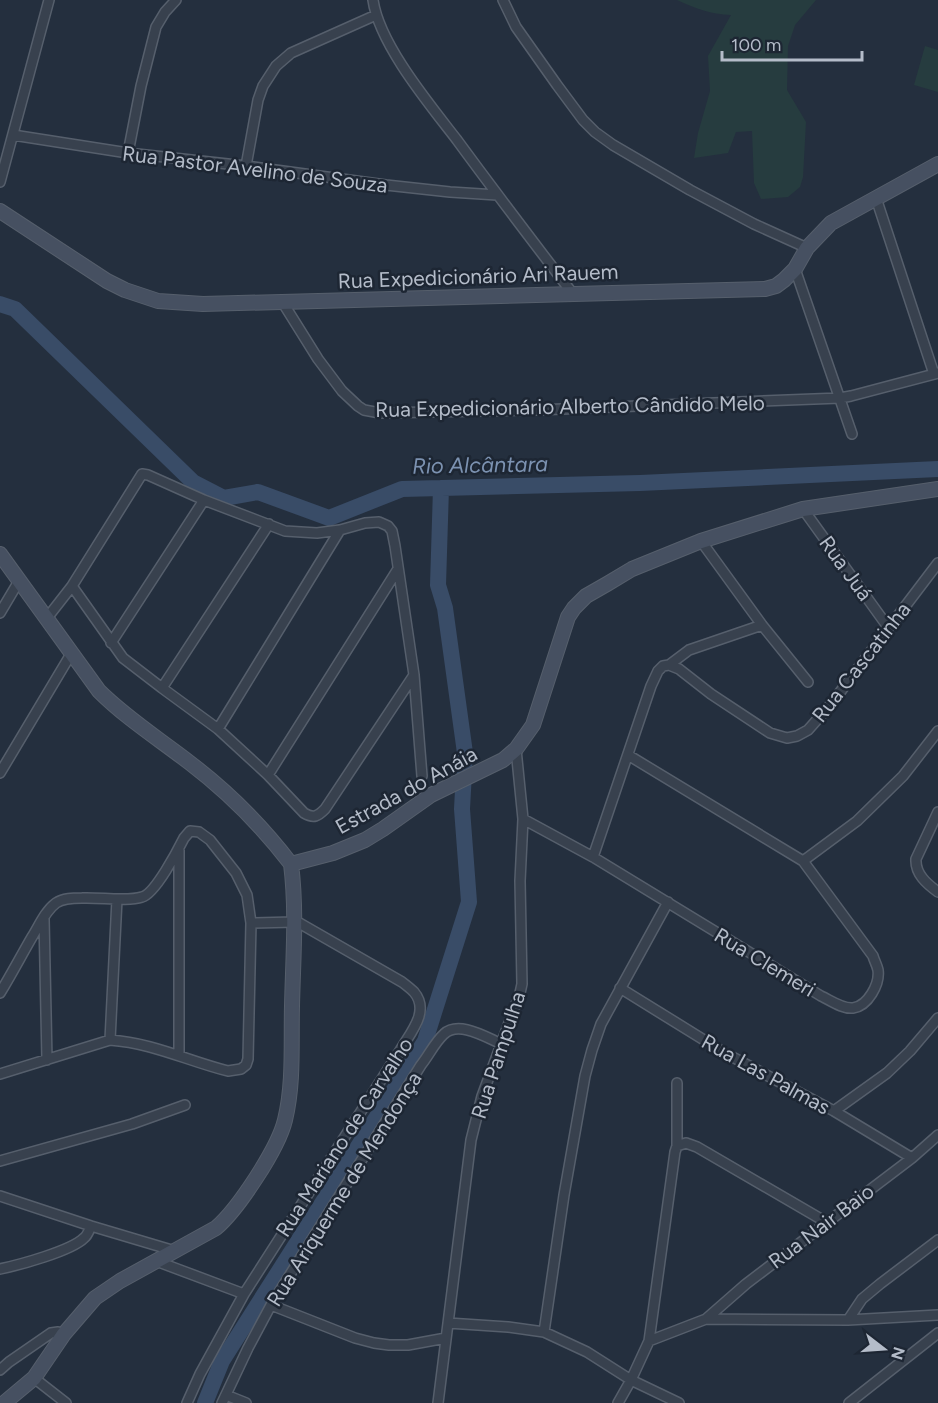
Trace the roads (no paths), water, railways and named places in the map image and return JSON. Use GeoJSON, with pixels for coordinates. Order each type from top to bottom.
{"type":"FeatureCollection","features":[{"type":"Feature","properties":{"kind":"street"},"geometry":{"type":"LineString","coordinates":[[0,182],[4,152],[13,135],[50,0]]}},
{"type":"Feature","properties":{"kind":"street"},"geometry":{"type":"LineString","coordinates":[[128,153],[141,86],[156,27],[176,0]]}},
{"type":"Feature","properties":{"kind":"street"},"geometry":{"type":"LineString","coordinates":[[373,0],[384,34],[401,63],[497,195],[573,294]]}},
{"type":"Feature","properties":{"kind":"street"},"geometry":{"type":"LineString","coordinates":[[503,0],[516,27],[583,120],[596,132],[613,145],[690,190],[754,224],[807,248]]}},
{"type":"Feature","properties":{"kind":"street"},"geometry":{"type":"LineString","coordinates":[[246,166],[258,100],[263,86],[276,66],[291,53],[376,15]]}},
{"type":"Feature","properties":{"kind":"street","name":"Rua Pastor Avelino de Souza"},"geometry":{"type":"LineString","coordinates":[[13,135],[128,153],[386,185],[497,195]]}},
{"type":"Feature","properties":{"kind":"street","name":"Rua Expedicionário Ari Rauem"},"geometry":{"type":"LineString","coordinates":[[0,211],[107,281],[142,297],[158,301],[283,303],[765,289],[776,286],[795,269],[807,248],[831,223],[938,164]]}},
{"type":"Feature","properties":{"kind":"street"},"geometry":{"type":"LineString","coordinates":[[876,198],[936,373]]}},
{"type":"Feature","properties":{"kind":"street"},"geometry":{"type":"LineString","coordinates":[[795,269],[852,434]]}},
{"type":"Feature","properties":{"kind":"street","name":"Rua Expedicionário Alberto Cândido Melo"},"geometry":{"type":"LineString","coordinates":[[283,303],[318,359],[342,391],[358,406],[373,412],[537,410],[840,398],[936,373]]}},
{"type":"Feature","properties":{"kind":"street"},"geometry":{"type":"LineString","coordinates":[[46,618],[72,586],[142,474],[285,531],[317,533],[379,522],[388,526],[392,531],[395,546],[414,675],[422,776]]}},
{"type":"Feature","properties":{"kind":"street","name":"Estrada do Anáia"},"geometry":{"type":"LineString","coordinates":[[291,864],[333,853],[365,840],[431,795],[503,760],[516,748],[533,725],[568,617],[574,608],[586,596],[632,569],[701,541],[803,509],[938,489]]}},
{"type":"Feature","properties":{"kind":"street"},"geometry":{"type":"LineString","coordinates":[[111,643],[204,500]]}},
{"type":"Feature","properties":{"kind":"street","name":"Rua Juá"},"geometry":{"type":"LineString","coordinates":[[803,509],[888,627]]}},
{"type":"Feature","properties":{"kind":"street"},"geometry":{"type":"LineString","coordinates":[[162,688],[269,524]]}},
{"type":"Feature","properties":{"kind":"street"},"geometry":{"type":"LineString","coordinates":[[218,729],[340,530]]}},
{"type":"Feature","properties":{"kind":"street"},"geometry":{"type":"LineString","coordinates":[[701,541],[762,625],[808,682]]}},
{"type":"Feature","properties":{"kind":"street"},"geometry":{"type":"LineString","coordinates":[[0,554],[99,691],[233,799],[291,864],[294,883],[291,1086],[284,1122],[269,1156],[225,1220],[95,1298],[64,1334],[34,1378],[4,1403]]}},
{"type":"Feature","properties":{"kind":"street","name":"Rua Cascatinha"},"geometry":{"type":"LineString","coordinates":[[669,665],[679,669],[711,694],[770,733],[787,738],[797,736],[808,730],[831,704],[938,563]]}},
{"type":"Feature","properties":{"kind":"street"},"geometry":{"type":"LineString","coordinates":[[268,775],[398,569]]}},
{"type":"Feature","properties":{"kind":"street"},"geometry":{"type":"LineString","coordinates":[[0,613],[19,581]]}},
{"type":"Feature","properties":{"kind":"street"},"geometry":{"type":"LineString","coordinates":[[72,586],[123,658],[218,729],[268,775],[304,813],[314,817],[325,809],[414,675]]}},
{"type":"Feature","properties":{"kind":"street"},"geometry":{"type":"LineString","coordinates":[[593,856],[658,671],[689,650],[762,625]]}},
{"type":"Feature","properties":{"kind":"street"},"geometry":{"type":"LineString","coordinates":[[0,773],[71,654]]}},
{"type":"Feature","properties":{"kind":"street"},"geometry":{"type":"LineString","coordinates":[[628,755],[803,861],[857,821],[896,784],[938,731]]}},
{"type":"Feature","properties":{"kind":"street","name":"Rua Pampulha"},"geometry":{"type":"LineString","coordinates":[[438,1403],[471,1140],[482,1096],[522,984],[520,881],[523,819],[516,748]]}},
{"type":"Feature","properties":{"kind":"street"},"geometry":{"type":"LineString","coordinates":[[938,812],[915,863],[924,881],[938,892]]}},
{"type":"Feature","properties":{"kind":"street","name":"Rua Clemeri"},"geometry":{"type":"LineString","coordinates":[[523,819],[593,856],[821,996],[843,1006],[854,1008],[863,1004],[875,988],[878,972],[876,964],[873,956],[803,861]]}},
{"type":"Feature","properties":{"kind":"street"},"geometry":{"type":"LineString","coordinates":[[0,993],[44,917],[54,904],[63,899],[89,897],[117,899],[146,896],[156,885],[190,831],[199,832],[210,840],[236,873],[247,895],[251,923],[248,1059],[246,1065],[241,1069],[228,1071],[179,1054],[136,1043],[110,1040],[0,1074]]}},
{"type":"Feature","properties":{"kind":"street"},"geometry":{"type":"LineString","coordinates":[[179,848],[179,1054]]}},
{"type":"Feature","properties":{"kind":"street"},"geometry":{"type":"LineString","coordinates":[[110,1040],[117,899]]}},
{"type":"Feature","properties":{"kind":"street"},"geometry":{"type":"LineString","coordinates":[[544,1332],[564,1195],[585,1076],[601,1024],[668,902]]}},
{"type":"Feature","properties":{"kind":"street"},"geometry":{"type":"LineString","coordinates":[[44,917],[47,1060]]}},
{"type":"Feature","properties":{"kind":"street"},"geometry":{"type":"LineString","coordinates":[[251,923],[294,921]]}},
{"type":"Feature","properties":{"kind":"street","name":"Rua Mariano de Carvalho"},"geometry":{"type":"LineString","coordinates":[[187,1403],[200,1374],[244,1294],[401,1049],[419,1020],[421,1012],[415,993],[402,982],[294,921]]}},
{"type":"Feature","properties":{"kind":"street","name":"Rua Las Palmas"},"geometry":{"type":"LineString","coordinates":[[620,988],[725,1053],[834,1111],[912,1158]]}},
{"type":"Feature","properties":{"kind":"street"},"geometry":{"type":"LineString","coordinates":[[834,1111],[910,1051],[938,1018]]}},
{"type":"Feature","properties":{"kind":"street","name":"Rua Ariquerme de Mendonça"},"geometry":{"type":"LineString","coordinates":[[224,1399],[271,1305],[421,1065],[444,1034],[454,1028],[461,1028],[502,1044]]}},
{"type":"Feature","properties":{"kind":"street"},"geometry":{"type":"LineString","coordinates":[[618,1403],[649,1341],[676,1149],[677,1083]]}},
{"type":"Feature","properties":{"kind":"street"},"geometry":{"type":"LineString","coordinates":[[0,1161],[132,1124],[185,1105]]}},
{"type":"Feature","properties":{"kind":"street","name":"Rua Nair Baio"},"geometry":{"type":"LineString","coordinates":[[706,1319],[746,1284],[938,1136]]}},
{"type":"Feature","properties":{"kind":"street"},"geometry":{"type":"LineString","coordinates":[[676,1149],[686,1143],[697,1148],[826,1222]]}},
{"type":"Feature","properties":{"kind":"street"},"geometry":{"type":"LineString","coordinates":[[0,1196],[175,1251]]}},
{"type":"Feature","properties":{"kind":"street"},"geometry":{"type":"LineString","coordinates":[[0,1269],[75,1245],[87,1236],[91,1226]]}},
{"type":"Feature","properties":{"kind":"street"},"geometry":{"type":"LineString","coordinates":[[848,1320],[862,1299],[938,1240]]}},
{"type":"Feature","properties":{"kind":"street"},"geometry":{"type":"LineString","coordinates":[[156,1261],[244,1294]]}},
{"type":"Feature","properties":{"kind":"street"},"geometry":{"type":"LineString","coordinates":[[271,1305],[355,1338],[389,1346],[446,1338]]}},
{"type":"Feature","properties":{"kind":"street"},"geometry":{"type":"LineString","coordinates":[[649,1341],[706,1319],[848,1320],[938,1315]]}},
{"type":"Feature","properties":{"kind":"street"},"geometry":{"type":"LineString","coordinates":[[448,1323],[544,1332],[587,1352],[631,1380],[679,1403]]}},
{"type":"Feature","properties":{"kind":"street"},"geometry":{"type":"LineString","coordinates":[[0,1370],[51,1333],[64,1334]]}},
{"type":"Feature","properties":{"kind":"street"},"geometry":{"type":"LineString","coordinates":[[849,1403],[938,1333]]}},
{"type":"Feature","properties":{"kind":"street"},"geometry":{"type":"LineString","coordinates":[[34,1378],[66,1403]]}},
{"type":"Feature","properties":{"kind":"street"},"geometry":{"type":"LineString","coordinates":[[224,1399],[246,1403]]}},
{"type":"Feature","properties":{"kind":"waterway","name":"Rio Alcântara"},"geometry":{"type":"LineString","coordinates":[[0,304],[15,309],[193,482],[224,498],[258,492],[329,518],[402,489],[640,483],[938,469]]}},
{"type":"Feature","properties":{"kind":"waterway"},"geometry":{"type":"LineString","coordinates":[[205,1403],[222,1361],[425,1041],[469,902],[462,809],[465,753],[445,608],[438,585],[441,488]]}}]}
